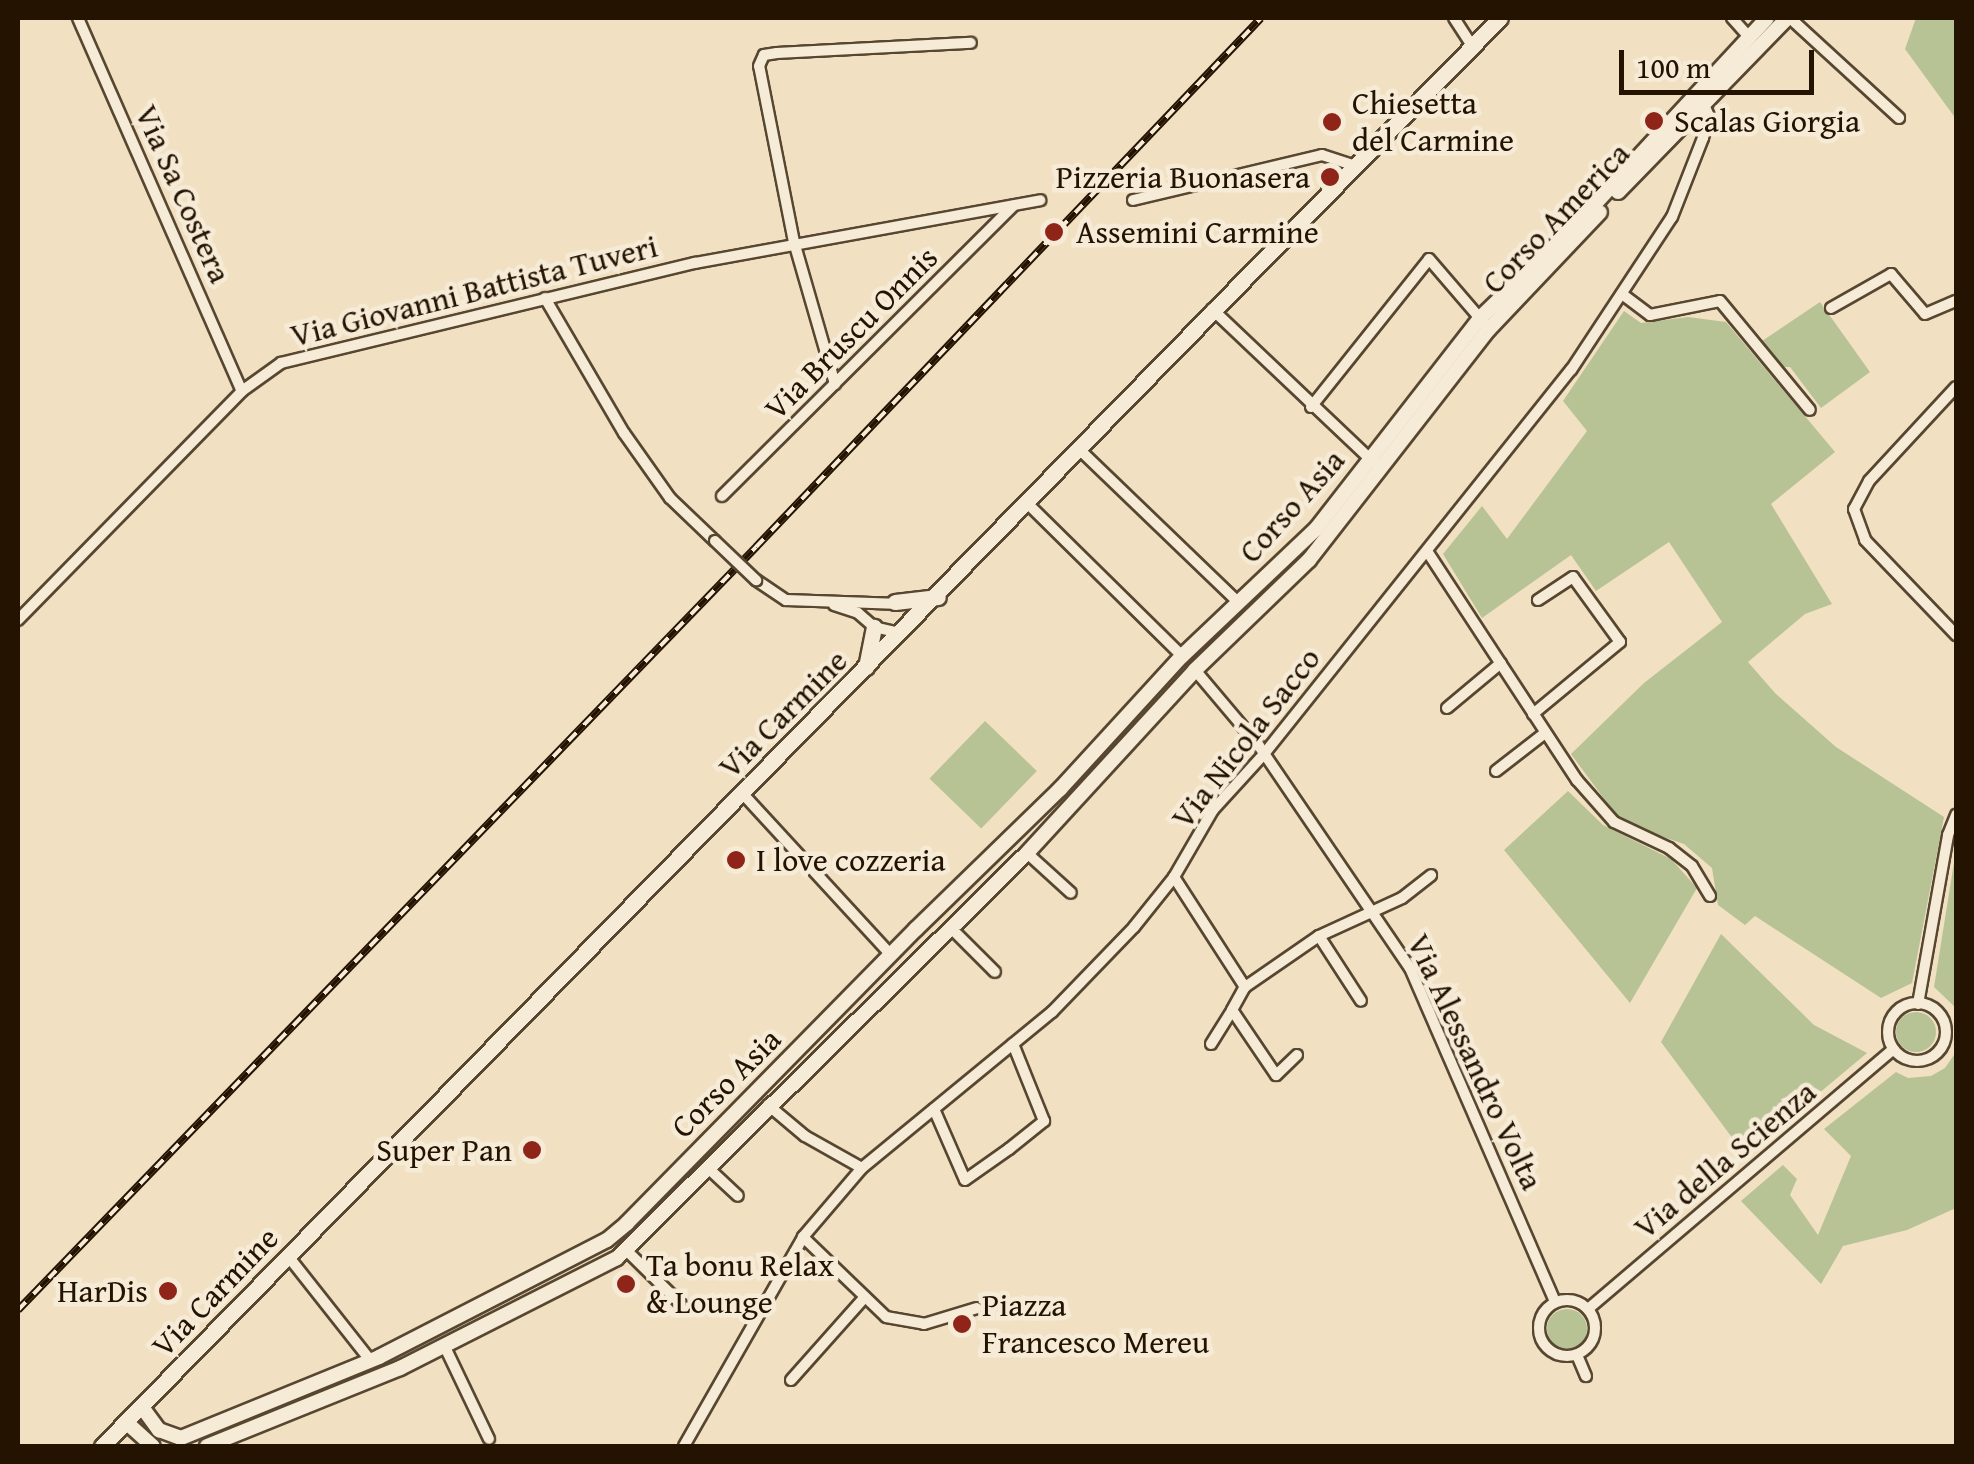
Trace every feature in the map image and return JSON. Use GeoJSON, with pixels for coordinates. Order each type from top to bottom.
{"type":"FeatureCollection","features":[{"type":"Feature","properties":{"kind":"main road","name":"Via Carmine"},"geometry":{"type":"LineString","coordinates":[[102,1446],[938,597],[1212,309],[1500,18]]}},
{"type":"Feature","properties":{"kind":"main road"},"geometry":{"type":"LineString","coordinates":[[895,602],[938,597]]}},
{"type":"Feature","properties":{"kind":"main road"},"geometry":{"type":"LineString","coordinates":[[865,671],[874,627]]}},
{"type":"Feature","properties":{"kind":"street","name":"Via Sa Costera"},"geometry":{"type":"LineString","coordinates":[[78,18],[242,391]]}},
{"type":"Feature","properties":{"kind":"street"},"geometry":{"type":"LineString","coordinates":[[1454,18],[1472,46]]}},
{"type":"Feature","properties":{"kind":"street"},"geometry":{"type":"LineString","coordinates":[[1732,18],[1749,37]]}},
{"type":"Feature","properties":{"kind":"street","name":"Corso America"},"geometry":{"type":"LineString","coordinates":[[1700,98],[1767,18]]}},
{"type":"Feature","properties":{"kind":"street"},"geometry":{"type":"LineString","coordinates":[[1788,18],[1899,118]]}},
{"type":"Feature","properties":{"kind":"street","name":"Corso America"},"geometry":{"type":"LineString","coordinates":[[1374,464],[1485,324],[1700,98],[1788,18]]}},
{"type":"Feature","properties":{"kind":"street"},"geometry":{"type":"LineString","coordinates":[[835,384],[794,242],[759,66],[764,55],[971,43]]}},
{"type":"Feature","properties":{"kind":"street","name":"Via Nicola Sacco"},"geometry":{"type":"LineString","coordinates":[[686,1445],[803,1237],[862,1168],[1052,1012],[1134,927],[1174,877],[1212,810],[1264,754],[1550,398],[1672,217],[1704,138],[1709,116],[1700,98]]}},
{"type":"Feature","properties":{"kind":"street"},"geometry":{"type":"LineString","coordinates":[[1133,200],[1322,156],[1353,165]]}},
{"type":"Feature","properties":{"kind":"street","name":"Via Giovanni Battista Tuveri"},"geometry":{"type":"LineString","coordinates":[[18,620],[242,391],[281,363],[794,242],[1040,200]]}},
{"type":"Feature","properties":{"kind":"street","name":"Via Bruscu Onnis"},"geometry":{"type":"LineString","coordinates":[[722,496],[1014,205]]}},
{"type":"Feature","properties":{"kind":"street"},"geometry":{"type":"LineString","coordinates":[[1310,407],[1429,259],[1485,324]]}},
{"type":"Feature","properties":{"kind":"street"},"geometry":{"type":"LineString","coordinates":[[1832,308],[1891,274],[1925,314],[1956,301]]}},
{"type":"Feature","properties":{"kind":"street"},"geometry":{"type":"LineString","coordinates":[[1622,294],[1650,315],[1720,301],[1810,410]]}},
{"type":"Feature","properties":{"kind":"street"},"geometry":{"type":"LineString","coordinates":[[544,298],[624,433],[670,498],[756,580],[786,600],[895,602],[915,619]]}},
{"type":"Feature","properties":{"kind":"street"},"geometry":{"type":"LineString","coordinates":[[1212,309],[1310,407],[1374,464]]}},
{"type":"Feature","properties":{"kind":"street"},"geometry":{"type":"LineString","coordinates":[[1956,387],[1869,480],[1854,510],[1865,540],[1956,635]]}},
{"type":"Feature","properties":{"kind":"street"},"geometry":{"type":"LineString","coordinates":[[1080,450],[1240,603]]}},
{"type":"Feature","properties":{"kind":"street","name":"Corso Asia"},"geometry":{"type":"LineString","coordinates":[[142,1407],[159,1430],[181,1438],[371,1360],[607,1240],[1060,789],[1182,656],[1316,530],[1374,464]]}},
{"type":"Feature","properties":{"kind":"street","name":"Corso Asia"},"geometry":{"type":"LineString","coordinates":[[207,1446],[400,1368],[600,1270],[625,1250],[1028,853],[1195,670],[1310,560],[1374,464]]}},
{"type":"Feature","properties":{"kind":"street"},"geometry":{"type":"LineString","coordinates":[[1028,504],[1182,656]]}},
{"type":"Feature","properties":{"kind":"street"},"geometry":{"type":"LineString","coordinates":[[1427,550],[1577,780],[1614,822],[1669,848],[1692,866],[1710,896]]}},
{"type":"Feature","properties":{"kind":"street"},"geometry":{"type":"LineString","coordinates":[[1533,714],[1620,642],[1573,578],[1538,600]]}},
{"type":"Feature","properties":{"kind":"street"},"geometry":{"type":"LineString","coordinates":[[828,603],[858,613],[874,627],[901,633]]}},
{"type":"Feature","properties":{"kind":"street"},"geometry":{"type":"LineString","coordinates":[[1448,708],[1500,663]]}},
{"type":"Feature","properties":{"kind":"street","name":"Via Alessandro Volta"},"geometry":{"type":"LineString","coordinates":[[1195,670],[1264,754],[1376,912],[1410,968],[1554,1302]]}},
{"type":"Feature","properties":{"kind":"street"},"geometry":{"type":"LineString","coordinates":[[1496,771],[1545,733]]}},
{"type":"Feature","properties":{"kind":"street"},"geometry":{"type":"LineString","coordinates":[[744,794],[891,955]]}},
{"type":"Feature","properties":{"kind":"street"},"geometry":{"type":"LineString","coordinates":[[1918,1004],[1948,836],[1956,815]]}},
{"type":"Feature","properties":{"kind":"street"},"geometry":{"type":"LineString","coordinates":[[1028,853],[1071,893]]}},
{"type":"Feature","properties":{"kind":"street"},"geometry":{"type":"LineString","coordinates":[[1211,1044],[1245,987],[1319,936],[1376,912],[1431,875]]}},
{"type":"Feature","properties":{"kind":"street"},"geometry":{"type":"LineString","coordinates":[[1174,877],[1245,987]]}},
{"type":"Feature","properties":{"kind":"street"},"geometry":{"type":"LineString","coordinates":[[951,928],[995,972]]}},
{"type":"Feature","properties":{"kind":"street"},"geometry":{"type":"LineString","coordinates":[[1319,936],[1361,1001]]}},
{"type":"Feature","properties":{"kind":"street"},"geometry":{"type":"LineString","coordinates":[[1918,1004],[1942,1017],[1943,1046],[1919,1061],[1893,1049],[1890,1023],[1900,1009],[1918,1004]]}},
{"type":"Feature","properties":{"kind":"street"},"geometry":{"type":"LineString","coordinates":[[1232,1010],[1276,1076],[1297,1055]]}},
{"type":"Feature","properties":{"kind":"street"},"geometry":{"type":"LineString","coordinates":[[934,1109],[966,1180],[1010,1149],[1044,1120],[1014,1044]]}},
{"type":"Feature","properties":{"kind":"street","name":"Via della Scienza"},"geometry":{"type":"LineString","coordinates":[[1588,1309],[1893,1049]]}},
{"type":"Feature","properties":{"kind":"street"},"geometry":{"type":"LineString","coordinates":[[768,1105],[805,1136],[862,1168]]}},
{"type":"Feature","properties":{"kind":"street"},"geometry":{"type":"LineString","coordinates":[[706,1167],[738,1196]]}},
{"type":"Feature","properties":{"kind":"street"},"geometry":{"type":"LineString","coordinates":[[803,1237],[886,1317],[913,1324],[977,1308]]}},
{"type":"Feature","properties":{"kind":"street"},"geometry":{"type":"LineString","coordinates":[[625,1250],[681,1304]]}},
{"type":"Feature","properties":{"kind":"street"},"geometry":{"type":"LineString","coordinates":[[288,1256],[371,1360]]}},
{"type":"Feature","properties":{"kind":"street"},"geometry":{"type":"LineString","coordinates":[[525,1280],[534,1300]]}},
{"type":"Feature","properties":{"kind":"street"},"geometry":{"type":"LineString","coordinates":[[791,1380],[865,1297]]}},
{"type":"Feature","properties":{"kind":"street"},"geometry":{"type":"LineString","coordinates":[[1573,1300],[1588,1309],[1594,1335],[1577,1355],[1558,1355],[1542,1343],[1538,1324],[1554,1302],[1573,1300]]}},
{"type":"Feature","properties":{"kind":"street"},"geometry":{"type":"LineString","coordinates":[[444,1345],[489,1440]]}},
{"type":"Feature","properties":{"kind":"street"},"geometry":{"type":"LineString","coordinates":[[1577,1355],[1586,1376]]}},
{"type":"Feature","properties":{"kind":"street"},"geometry":{"type":"LineString","coordinates":[[126,1422],[153,1446]]}},
{"type":"Feature","properties":{"kind":"green space"},"geometry":{"type":"Polygon","coordinates":[[[1916,18],[1956,18],[1956,119],[1905,49],[1916,18]]]}},
{"type":"Feature","properties":{"kind":"green space"},"geometry":{"type":"Polygon","coordinates":[[[1820,302],[1870,372],[1821,408],[1790,367],[1782,367],[1762,341],[1820,302]]]}},
{"type":"Feature","properties":{"kind":"green space"},"geometry":{"type":"Polygon","coordinates":[[[1624,311],[1641,323],[1688,317],[1726,322],[1835,452],[1771,504],[1832,604],[1805,614],[1748,662],[1775,693],[1836,747],[1944,817],[1912,983],[1881,998],[1755,916],[1745,925],[1718,905],[1712,868],[1684,844],[1631,826],[1616,815],[1571,754],[1644,683],[1722,622],[1669,542],[1596,591],[1571,555],[1482,618],[1443,554],[1482,506],[1507,539],[1587,431],[1563,401],[1624,311]]]}},
{"type":"Feature","properties":{"kind":"green space"},"geometry":{"type":"Polygon","coordinates":[[[985,721],[1037,771],[981,829],[929,779],[985,721]]]}},
{"type":"Feature","properties":{"kind":"green space"},"geometry":{"type":"Polygon","coordinates":[[[1568,791],[1603,825],[1671,859],[1697,888],[1630,1003],[1504,850],[1568,791]]]}},
{"type":"Feature","properties":{"kind":"green space"},"geometry":{"type":"Polygon","coordinates":[[[1956,850],[1956,1008],[1934,987],[1956,850]]]}},
{"type":"Feature","properties":{"kind":"green space"},"geometry":{"type":"Polygon","coordinates":[[[1721,934],[1814,1025],[1867,1053],[1745,1155],[1661,1042],[1721,934]]]}},
{"type":"Feature","properties":{"kind":"green space"},"geometry":{"type":"Polygon","coordinates":[[[1916,1012],[1930,1018],[1936,1032],[1930,1046],[1916,1052],[1902,1046],[1896,1032],[1902,1018],[1916,1012]]]}},
{"type":"Feature","properties":{"kind":"green space"},"geometry":{"type":"Polygon","coordinates":[[[1956,1052],[1956,1208],[1907,1230],[1843,1246],[1821,1284],[1741,1201],[1783,1165],[1797,1179],[1790,1195],[1818,1235],[1851,1156],[1824,1129],[1896,1072],[1908,1078],[1931,1076],[1945,1068],[1956,1052]]]}},
{"type":"Feature","properties":{"kind":"green space"},"geometry":{"type":"Polygon","coordinates":[[[1567,1309],[1581,1315],[1587,1329],[1581,1343],[1567,1349],[1553,1343],[1547,1329],[1553,1315],[1567,1309]]]}},
{"type":"Feature","properties":{"kind":"railway"},"geometry":{"type":"LineString","coordinates":[[18,1310],[1261,18]]}},
{"type":"Feature","properties":{"kind":"place","name":"Scalas Giorgia"},"geometry":{"type":"Point","coordinates":[1654,121]}},
{"type":"Feature","properties":{"kind":"place","name":"Chiesetta del Carmine"},"geometry":{"type":"Point","coordinates":[1332,122]}},
{"type":"Feature","properties":{"kind":"place","name":"Pizzeria Buonasera"},"geometry":{"type":"Point","coordinates":[1330,177]}},
{"type":"Feature","properties":{"kind":"place","name":"Assemini Carmine"},"geometry":{"type":"Point","coordinates":[1054,232]}},
{"type":"Feature","properties":{"kind":"place","name":"I love cozzeria"},"geometry":{"type":"Point","coordinates":[736,860]}},
{"type":"Feature","properties":{"kind":"place","name":"Super Pan"},"geometry":{"type":"Point","coordinates":[532,1150]}},
{"type":"Feature","properties":{"kind":"place","name":"Ta bonu Relax & Lounge"},"geometry":{"type":"Point","coordinates":[626,1284]}},
{"type":"Feature","properties":{"kind":"place","name":"HarDis"},"geometry":{"type":"Point","coordinates":[168,1291]}},
{"type":"Feature","properties":{"kind":"place","name":"Piazza Francesco Mereu"},"geometry":{"type":"Point","coordinates":[962,1324]}}]}
